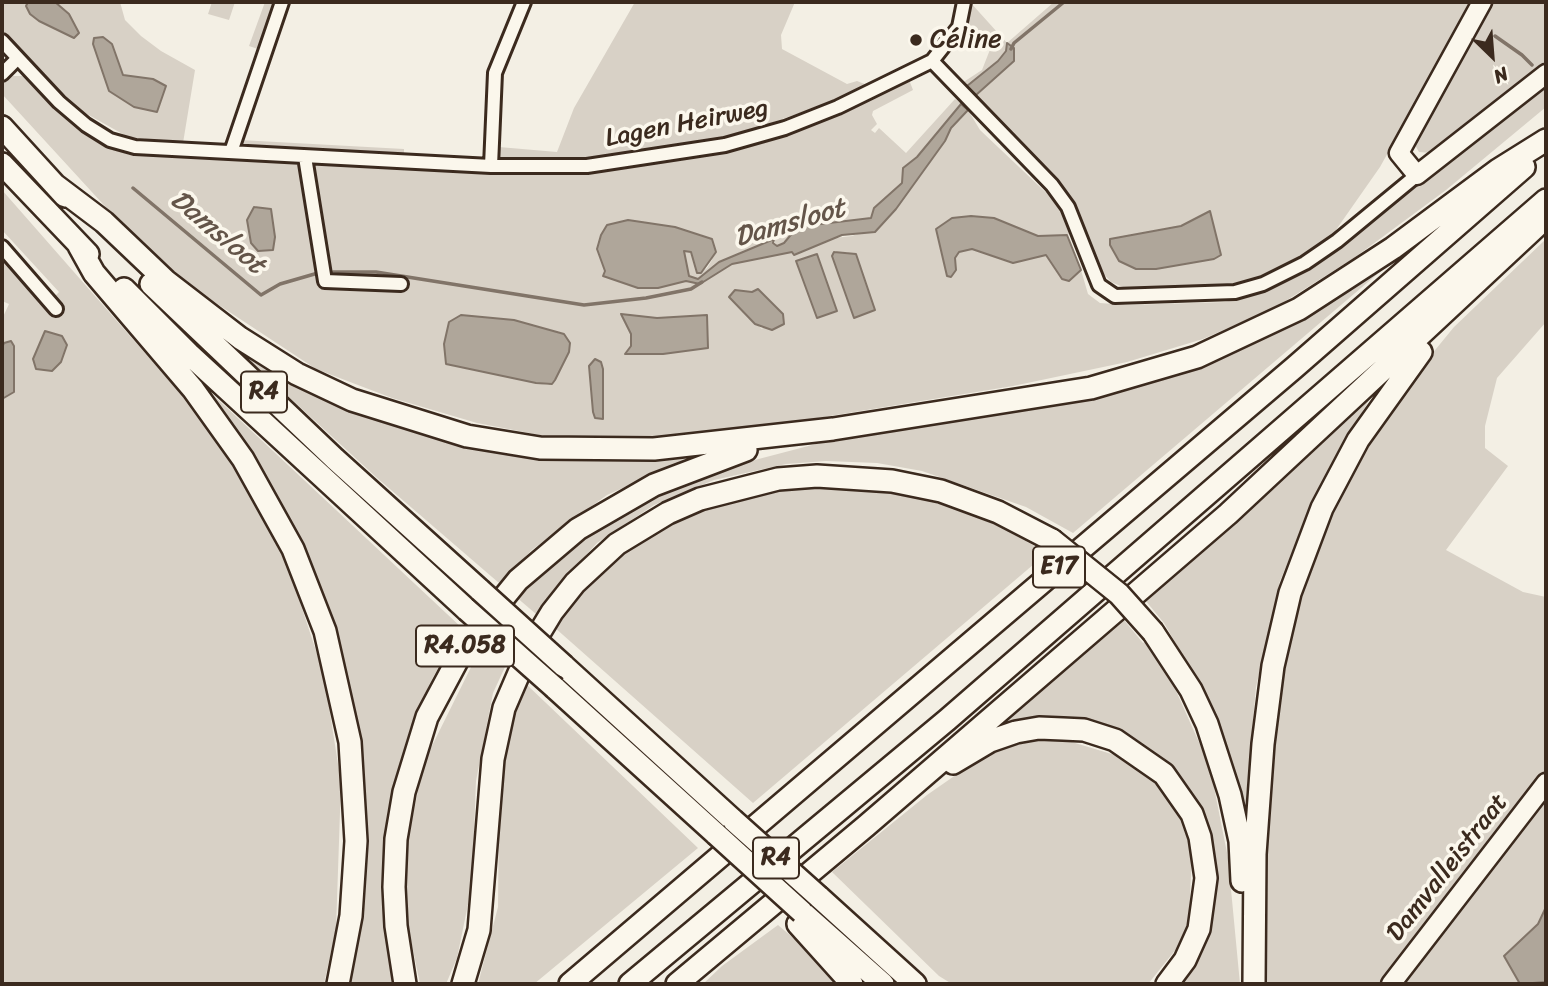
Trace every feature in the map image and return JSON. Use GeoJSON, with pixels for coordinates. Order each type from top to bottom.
{"type":"FeatureCollection","features":[{"type":"Feature","properties":{"kind":"highway","name":"R4"},"geometry":{"type":"LineString","coordinates":[[2,127],[55,186],[197,328],[480,590],[915,984]]}},
{"type":"Feature","properties":{"kind":"highway"},"geometry":{"type":"LineString","coordinates":[[55,186],[104,222],[166,281],[240,338],[308,379],[352,400],[467,436],[540,447],[615,450],[690,447],[834,429],[1091,388],[1208,352],[1299,309],[1393,248],[1498,170],[1546,140]]}},
{"type":"Feature","properties":{"kind":"highway","name":"E17"},"geometry":{"type":"LineString","coordinates":[[570,984],[1295,367],[1546,147]]}},
{"type":"Feature","properties":{"kind":"highway","name":"R4"},"geometry":{"type":"LineString","coordinates":[[2,164],[79,246],[189,354],[765,879],[797,915],[883,984]]}},
{"type":"Feature","properties":{"kind":"highway","name":"E17"},"geometry":{"type":"LineString","coordinates":[[630,984],[947,720],[1546,200]]}},
{"type":"Feature","properties":{"kind":"highway"},"geometry":{"type":"LineString","coordinates":[[677,984],[866,826],[1228,514],[1546,218]]}},
{"type":"Feature","properties":{"kind":"highway"},"geometry":{"type":"LineString","coordinates":[[1251,984],[1262,744],[1273,666],[1290,593],[1305,549],[1322,508],[1358,440],[1394,386],[1426,346],[1528,234]]}},
{"type":"Feature","properties":{"kind":"highway"},"geometry":{"type":"LineString","coordinates":[[79,246],[94,273],[193,390],[243,459],[293,549],[326,631],[350,742],[356,828],[351,916],[338,984]]}},
{"type":"Feature","properties":{"kind":"highway","name":"R4.058"},"geometry":{"type":"LineString","coordinates":[[405,984],[396,926],[394,887],[396,839],[404,792],[413,755],[444,680],[489,614],[547,553],[616,504],[724,456],[834,429]]}},
{"type":"Feature","properties":{"kind":"highway"},"geometry":{"type":"LineString","coordinates":[[463,984],[482,912],[493,759],[504,708],[528,650],[552,612],[575,583],[617,544],[668,513],[700,499],[746,485],[817,476],[892,481],[942,491],[998,512],[1052,540],[1110,586],[1153,632],[1191,690],[1207,724],[1230,795],[1240,841],[1251,984]]}},
{"type":"Feature","properties":{"kind":"highway"},"geometry":{"type":"LineString","coordinates":[[866,826],[958,760],[990,741],[1039,728],[1084,730],[1115,740],[1164,774],[1180,794],[1200,837],[1206,878],[1203,912],[1193,945],[1167,984]]}},
{"type":"Feature","properties":{"kind":"highway"},"geometry":{"type":"LineString","coordinates":[[797,915],[852,984]]}},
{"type":"Feature","properties":{"kind":"highway"},"geometry":{"type":"LineString","coordinates":[[690,984],[719,949]]}},
{"type":"Feature","properties":{"kind":"highway"},"geometry":{"type":"LineString","coordinates":[[891,962],[931,984]]}},
{"type":"Feature","properties":{"kind":"street"},"geometry":{"type":"LineString","coordinates":[[231,152],[282,2]]}},
{"type":"Feature","properties":{"kind":"street"},"geometry":{"type":"LineString","coordinates":[[491,166],[495,73],[524,2]]}},
{"type":"Feature","properties":{"kind":"street"},"geometry":{"type":"LineString","coordinates":[[964,2],[959,27],[932,61],[1052,185],[1068,207],[1099,285],[1115,296],[1235,292],[1263,284],[1304,263],[1337,241],[1546,74]]}},
{"type":"Feature","properties":{"kind":"street"},"geometry":{"type":"LineString","coordinates":[[1417,175],[1399,153],[1482,2]]}},
{"type":"Feature","properties":{"kind":"street","name":"Lagen Heirweg"},"geometry":{"type":"LineString","coordinates":[[2,41],[59,102],[110,140],[154,150],[491,166],[587,166],[725,145],[785,128],[827,111],[932,61]]}},
{"type":"Feature","properties":{"kind":"street"},"geometry":{"type":"LineString","coordinates":[[2,74],[17,59]]}},
{"type":"Feature","properties":{"kind":"street"},"geometry":{"type":"LineString","coordinates":[[305,157],[325,281],[401,284]]}},
{"type":"Feature","properties":{"kind":"street"},"geometry":{"type":"LineString","coordinates":[[2,247],[57,309]]}},
{"type":"Feature","properties":{"kind":"street","name":"Damvalleistraat"},"geometry":{"type":"LineString","coordinates":[[1391,984],[1546,783]]}},
{"type":"Feature","properties":{"kind":"shaded area"},"geometry":{"type":"Polygon","coordinates":[[[2,2],[120,2],[125,20],[141,36],[195,70],[183,143],[128,137],[78,109],[2,30],[2,2]]]}},
{"type":"Feature","properties":{"kind":"shaded area"},"geometry":{"type":"Polygon","coordinates":[[[28,2],[55,2],[69,14],[79,33],[74,38],[39,21],[30,14],[26,6],[28,2]]]}},
{"type":"Feature","properties":{"kind":"shaded area"},"geometry":{"type":"Polygon","coordinates":[[[212,2],[235,2],[229,20],[208,14],[212,2]]]}},
{"type":"Feature","properties":{"kind":"shaded area"},"geometry":{"type":"Polygon","coordinates":[[[265,2],[277,2],[261,50],[249,46],[265,2]]]}},
{"type":"Feature","properties":{"kind":"shaded area"},"geometry":{"type":"Polygon","coordinates":[[[635,2],[795,2],[781,35],[782,49],[847,84],[857,81],[867,85],[849,96],[733,136],[584,159],[497,159],[499,147],[557,152],[574,108],[635,2]]]}},
{"type":"Feature","properties":{"kind":"shaded area"},"geometry":{"type":"Polygon","coordinates":[[[970,2],[1007,43],[1054,2],[1472,2],[1380,167],[1331,237],[1286,265],[1247,282],[1130,290],[1111,282],[1102,272],[1063,186],[976,95],[995,78],[1006,51],[985,74],[967,86],[962,83],[982,70],[991,47],[966,21],[970,2]],[[1207,212],[1181,226],[1164,229],[1214,232],[1213,220],[1207,212]]]}},
{"type":"Feature","properties":{"kind":"shaded area"},"geometry":{"type":"Polygon","coordinates":[[[1491,2],[1546,2],[1546,62],[1446,143],[1431,153],[1419,152],[1412,140],[1415,133],[1491,2]]]}},
{"type":"Feature","properties":{"kind":"shaded area"},"geometry":{"type":"Polygon","coordinates":[[[103,37],[112,44],[123,75],[153,79],[166,86],[157,112],[134,107],[109,91],[93,44],[94,38],[103,37]]]}},
{"type":"Feature","properties":{"kind":"shaded area"},"geometry":{"type":"Polygon","coordinates":[[[1007,43],[1014,48],[1014,61],[976,95],[967,86],[998,61],[1006,51],[1007,43]]]}},
{"type":"Feature","properties":{"kind":"shaded area"},"geometry":{"type":"Polygon","coordinates":[[[13,76],[22,76],[84,132],[129,155],[489,172],[602,170],[710,154],[740,146],[908,77],[913,90],[873,111],[872,115],[877,124],[871,130],[875,133],[879,128],[906,153],[955,99],[961,103],[917,157],[903,168],[902,183],[887,200],[877,205],[871,218],[804,226],[784,243],[777,246],[773,239],[739,253],[698,279],[689,276],[684,251],[691,252],[701,273],[707,268],[712,260],[702,235],[628,220],[607,225],[597,249],[605,271],[658,288],[686,281],[700,284],[732,264],[793,251],[794,255],[834,238],[852,236],[882,225],[945,141],[950,128],[968,110],[980,130],[1057,203],[1075,234],[1038,236],[994,218],[952,218],[936,229],[947,276],[959,252],[972,249],[1013,263],[1046,255],[1070,280],[1081,270],[1088,294],[1100,303],[1126,305],[1225,302],[1261,293],[1307,270],[1342,245],[1546,81],[1546,107],[1446,190],[1354,258],[1276,307],[1203,339],[1127,362],[1013,386],[720,434],[631,439],[550,437],[477,423],[392,398],[316,369],[193,288],[113,215],[2,94],[2,82],[13,76]],[[834,252],[854,318],[874,310],[847,252],[834,252]],[[758,289],[752,292],[740,290],[729,297],[762,329],[777,307],[758,289]],[[622,314],[631,334],[631,346],[626,354],[663,354],[708,348],[706,315],[657,318],[622,314]],[[461,315],[449,322],[444,344],[446,364],[548,385],[555,380],[569,352],[570,343],[564,334],[514,320],[461,315]]]}},
{"type":"Feature","properties":{"kind":"shaded area"},"geometry":{"type":"Polygon","coordinates":[[[961,104],[968,110],[951,128],[945,141],[896,209],[875,232],[842,235],[794,255],[792,252],[732,264],[700,284],[686,281],[658,288],[638,288],[603,276],[605,271],[597,249],[601,235],[607,225],[628,220],[675,227],[712,239],[716,252],[701,273],[697,273],[691,252],[684,251],[689,276],[698,279],[719,262],[774,239],[773,243],[777,246],[784,243],[794,231],[804,226],[871,218],[874,208],[902,183],[903,168],[917,157],[961,104]]]}},
{"type":"Feature","properties":{"kind":"shaded area"},"geometry":{"type":"Polygon","coordinates":[[[240,140],[404,149],[404,157],[237,150],[240,140]]]}},
{"type":"Feature","properties":{"kind":"shaded area"},"geometry":{"type":"Polygon","coordinates":[[[2,190],[188,402],[236,470],[271,531],[292,578],[324,675],[341,783],[336,929],[324,984],[2,984],[2,399],[14,391],[14,346],[5,343],[2,348],[2,319],[9,304],[2,301],[2,256],[46,306],[59,292],[2,230],[2,190]]]}},
{"type":"Feature","properties":{"kind":"shaded area"},"geometry":{"type":"Polygon","coordinates":[[[254,207],[271,209],[275,237],[273,250],[258,251],[251,243],[247,220],[254,207]]]}},
{"type":"Feature","properties":{"kind":"shaded area"},"geometry":{"type":"Polygon","coordinates":[[[1210,211],[1221,255],[1214,259],[1156,269],[1136,269],[1119,261],[1110,245],[1110,239],[1181,226],[1210,211]]]}},
{"type":"Feature","properties":{"kind":"shaded area"},"geometry":{"type":"Polygon","coordinates":[[[952,218],[994,218],[1038,236],[1067,235],[1081,270],[1069,281],[1062,279],[1046,255],[1013,263],[972,249],[959,252],[955,258],[956,270],[951,277],[947,276],[936,229],[952,218]]]}},
{"type":"Feature","properties":{"kind":"shaded area"},"geometry":{"type":"Polygon","coordinates":[[[1546,239],[1546,322],[1497,378],[1485,426],[1485,448],[1508,466],[1446,550],[1523,592],[1546,597],[1546,770],[1383,984],[1265,984],[1268,829],[1277,700],[1293,625],[1315,550],[1346,483],[1390,405],[1454,327],[1546,239]]]}},
{"type":"Feature","properties":{"kind":"shaded area"},"geometry":{"type":"Polygon","coordinates":[[[834,252],[856,254],[875,310],[854,318],[832,256],[834,252]]]}},
{"type":"Feature","properties":{"kind":"shaded area"},"geometry":{"type":"Polygon","coordinates":[[[817,254],[837,311],[817,318],[796,261],[817,254]]]}},
{"type":"Feature","properties":{"kind":"shaded area"},"geometry":{"type":"Polygon","coordinates":[[[1379,267],[1381,271],[1073,533],[1026,507],[922,471],[877,463],[826,461],[786,464],[714,480],[654,505],[597,543],[554,589],[536,614],[515,596],[568,547],[655,495],[709,472],[835,439],[1214,358],[1301,317],[1379,267]]]}},
{"type":"Feature","properties":{"kind":"shaded area"},"geometry":{"type":"Polygon","coordinates":[[[758,289],[783,314],[784,324],[772,330],[755,324],[729,297],[735,290],[752,292],[758,289]]]}},
{"type":"Feature","properties":{"kind":"shaded area"},"geometry":{"type":"Polygon","coordinates":[[[621,314],[657,318],[707,315],[708,348],[663,354],[625,354],[631,346],[631,334],[621,314]]]}},
{"type":"Feature","properties":{"kind":"shaded area"},"geometry":{"type":"Polygon","coordinates":[[[461,315],[514,320],[564,334],[570,343],[569,352],[555,380],[552,384],[536,383],[446,364],[444,344],[449,322],[461,315]]]}},
{"type":"Feature","properties":{"kind":"shaded area"},"geometry":{"type":"Polygon","coordinates":[[[205,320],[436,435],[703,452],[607,495],[533,549],[499,583],[376,477],[205,320]]]}},
{"type":"Feature","properties":{"kind":"shaded area"},"geometry":{"type":"Polygon","coordinates":[[[45,331],[62,336],[67,345],[61,362],[52,371],[36,369],[33,359],[45,331]]]}},
{"type":"Feature","properties":{"kind":"shaded area"},"geometry":{"type":"Polygon","coordinates":[[[11,341],[14,346],[14,392],[2,399],[2,348],[4,343],[11,341]]]}},
{"type":"Feature","properties":{"kind":"shaded area"},"geometry":{"type":"Polygon","coordinates":[[[595,359],[601,362],[603,369],[603,419],[595,418],[593,412],[589,366],[595,359]]]}},
{"type":"Feature","properties":{"kind":"shaded area"},"geometry":{"type":"Polygon","coordinates":[[[178,362],[462,628],[433,677],[410,729],[387,813],[383,886],[385,934],[394,984],[344,984],[361,870],[313,576],[178,362]]]}},
{"type":"Feature","properties":{"kind":"shaded area"},"geometry":{"type":"Polygon","coordinates":[[[1372,395],[1319,487],[1280,581],[1256,687],[1244,822],[1233,769],[1206,696],[1164,623],[1145,600],[1372,395]]]}},
{"type":"Feature","properties":{"kind":"shaded area"},"geometry":{"type":"Polygon","coordinates":[[[821,486],[884,492],[938,502],[1001,527],[1047,553],[753,803],[554,627],[590,580],[638,539],[704,506],[778,489],[821,486]]]}},
{"type":"Feature","properties":{"kind":"shaded area"},"geometry":{"type":"Polygon","coordinates":[[[1124,620],[1143,643],[1146,641],[1169,675],[1210,767],[1228,858],[1240,984],[1173,984],[1179,977],[1205,839],[1118,735],[981,737],[1124,620]]]}},
{"type":"Feature","properties":{"kind":"shaded area"},"geometry":{"type":"Polygon","coordinates":[[[481,647],[505,667],[493,693],[476,781],[472,885],[457,958],[446,984],[420,984],[406,916],[407,844],[424,762],[481,647]]]}},
{"type":"Feature","properties":{"kind":"shaded area"},"geometry":{"type":"Polygon","coordinates":[[[524,682],[698,848],[534,984],[478,984],[498,907],[499,800],[506,740],[524,682]]]}},
{"type":"Feature","properties":{"kind":"shaded area"},"geometry":{"type":"Polygon","coordinates":[[[1042,740],[1065,740],[1125,758],[1154,780],[1176,809],[1192,852],[1189,920],[1177,948],[1148,984],[952,984],[939,976],[832,872],[927,795],[973,763],[1008,746],[1042,740]]]}},
{"type":"Feature","properties":{"kind":"shaded area"},"geometry":{"type":"Polygon","coordinates":[[[1546,800],[1546,907],[1538,924],[1504,956],[1520,984],[1402,984],[1546,800]]]}},
{"type":"Feature","properties":{"kind":"shaded area"},"geometry":{"type":"Polygon","coordinates":[[[1546,907],[1546,982],[1520,984],[1504,956],[1538,924],[1546,907]]]}},
{"type":"Feature","properties":{"kind":"shaded area"},"geometry":{"type":"Polygon","coordinates":[[[778,925],[811,953],[838,984],[703,984],[722,966],[778,925]]]}},
{"type":"Feature","properties":{"kind":"waterway","name":"Damsloot"},"geometry":{"type":"LineString","coordinates":[[1011,49],[1014,43],[1064,2]]}},
{"type":"Feature","properties":{"kind":"waterway"},"geometry":{"type":"LineString","coordinates":[[1495,36],[1532,65]]}},
{"type":"Feature","properties":{"kind":"waterway","name":"Damsloot"},"geometry":{"type":"LineString","coordinates":[[133,188],[261,295],[280,284],[318,273]]}},
{"type":"Feature","properties":{"kind":"waterway","name":"Damsloot"},"geometry":{"type":"LineString","coordinates":[[333,272],[376,272],[584,305],[646,298],[691,289],[702,282]]}},
{"type":"Feature","properties":{"kind":"place","name":"Céline"},"geometry":{"type":"Point","coordinates":[916,40]}}]}
